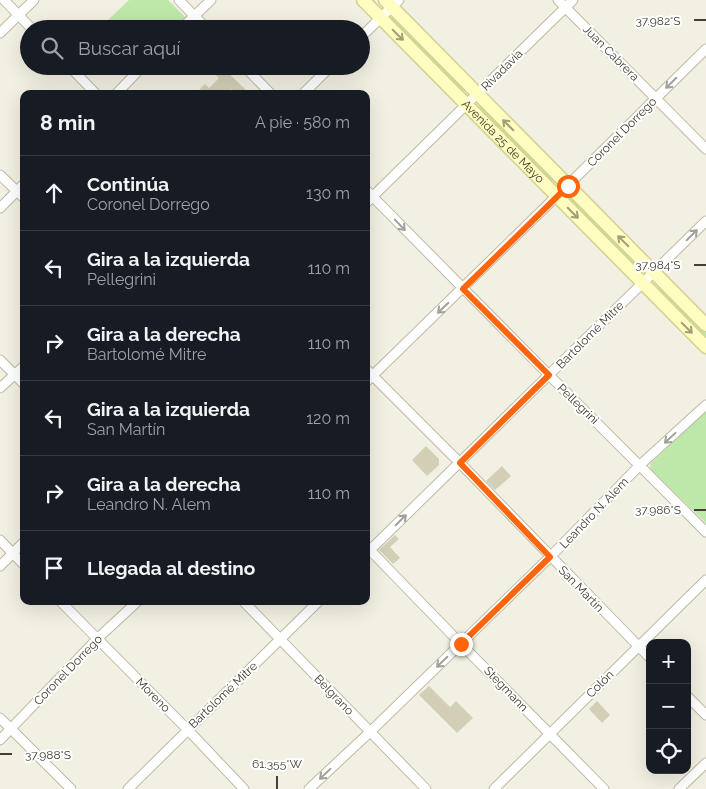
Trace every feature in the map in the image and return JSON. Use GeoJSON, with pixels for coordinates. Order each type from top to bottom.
{"type":"FeatureCollection","features":[{"type":"Feature","properties":{"kind":"main road","name":"Avenida 25 de Mayo"},"geometry":{"type":"LineString","coordinates":[[363,0],[706,347]]}},
{"type":"Feature","properties":{"kind":"main road","name":"Avenida 25 de Mayo"},"geometry":{"type":"LineString","coordinates":[[392,2],[478,94],[706,325]]}},
{"type":"Feature","properties":{"kind":"street"},"geometry":{"type":"LineString","coordinates":[[4,0],[24,20]]}},
{"type":"Feature","properties":{"kind":"street"},"geometry":{"type":"LineString","coordinates":[[0,33],[34,0]]}},
{"type":"Feature","properties":{"kind":"street"},"geometry":{"type":"LineString","coordinates":[[179,0],[199,20]]}},
{"type":"Feature","properties":{"kind":"street"},"geometry":{"type":"LineString","coordinates":[[191,20],[211,0]]}},
{"type":"Feature","properties":{"kind":"street","name":"Juan Cabrera"},"geometry":{"type":"LineString","coordinates":[[558,0],[706,150]]}},
{"type":"Feature","properties":{"kind":"street","name":"Rivadavia"},"geometry":{"type":"LineString","coordinates":[[370,195],[467,105],[573,0]]}},
{"type":"Feature","properties":{"kind":"street"},"geometry":{"type":"LineString","coordinates":[[370,28],[381,18],[392,2]]}},
{"type":"Feature","properties":{"kind":"street","name":"Coronel Dorrego"},"geometry":{"type":"LineString","coordinates":[[370,373],[463,289],[706,49]]}},
{"type":"Feature","properties":{"kind":"street"},"geometry":{"type":"LineString","coordinates":[[78,75],[92,90]]}},
{"type":"Feature","properties":{"kind":"street"},"geometry":{"type":"LineString","coordinates":[[120,90],[134,75]]}},
{"type":"Feature","properties":{"kind":"street"},"geometry":{"type":"LineString","coordinates":[[253,75],[267,90]]}},
{"type":"Feature","properties":{"kind":"street"},"geometry":{"type":"LineString","coordinates":[[307,90],[322,75]]}},
{"type":"Feature","properties":{"kind":"street"},"geometry":{"type":"LineString","coordinates":[[0,175],[20,194]]}},
{"type":"Feature","properties":{"kind":"street"},"geometry":{"type":"LineString","coordinates":[[0,208],[20,188]]}},
{"type":"Feature","properties":{"kind":"street","name":"Pellegrini"},"geometry":{"type":"LineString","coordinates":[[370,199],[463,289],[706,532]]}},
{"type":"Feature","properties":{"kind":"street","name":"Bartolomé Mitre"},"geometry":{"type":"LineString","coordinates":[[370,548],[460,463],[706,221]]}},
{"type":"Feature","properties":{"kind":"street"},"geometry":{"type":"LineString","coordinates":[[0,360],[20,380]]}},
{"type":"Feature","properties":{"kind":"street"},"geometry":{"type":"LineString","coordinates":[[0,388],[20,370]]}},
{"type":"Feature","properties":{"kind":"street","name":"San Martín"},"geometry":{"type":"LineString","coordinates":[[370,377],[460,463],[646,654]]}},
{"type":"Feature","properties":{"kind":"street","name":"Leandro N. Alem"},"geometry":{"type":"LineString","coordinates":[[309,789],[550,557],[640,465],[706,404]]}},
{"type":"Feature","properties":{"kind":"street"},"geometry":{"type":"LineString","coordinates":[[0,540],[20,561]]}},
{"type":"Feature","properties":{"kind":"street"},"geometry":{"type":"LineString","coordinates":[[0,566],[20,546]]}},
{"type":"Feature","properties":{"kind":"street","name":"Stegmann"},"geometry":{"type":"LineString","coordinates":[[370,552],[604,789]]}},
{"type":"Feature","properties":{"kind":"street","name":"Colón"},"geometry":{"type":"LineString","coordinates":[[494,789],[706,580]]}},
{"type":"Feature","properties":{"kind":"street","name":"Moreno"},"geometry":{"type":"LineString","coordinates":[[64,605],[244,789]]}},
{"type":"Feature","properties":{"kind":"street","name":"Coronel Dorrego"},"geometry":{"type":"LineString","coordinates":[[0,740],[134,605]]}},
{"type":"Feature","properties":{"kind":"street","name":"Belgrano"},"geometry":{"type":"LineString","coordinates":[[247,605],[426,789]]}},
{"type":"Feature","properties":{"kind":"street","name":"Bartolomé Mitre"},"geometry":{"type":"LineString","coordinates":[[128,789],[315,605]]}},
{"type":"Feature","properties":{"kind":"street"},"geometry":{"type":"LineString","coordinates":[[691,700],[706,715]]}},
{"type":"Feature","properties":{"kind":"street"},"geometry":{"type":"LineString","coordinates":[[0,718],[71,789]]}},
{"type":"Feature","properties":{"kind":"street"},"geometry":{"type":"LineString","coordinates":[[679,789],[706,763]]}},
{"type":"Feature","properties":{"kind":"green space"},"geometry":{"type":"Polygon","coordinates":[[[129,0],[168,0],[185,17],[184,20],[108,20],[129,0]]]}},
{"type":"Feature","properties":{"kind":"green space"},"geometry":{"type":"Polygon","coordinates":[[[392,17],[464,88],[462,92],[390,19],[392,17]]]}},
{"type":"Feature","properties":{"kind":"green space"},"geometry":{"type":"Polygon","coordinates":[[[480,106],[553,180],[550,182],[478,108],[480,106]]]}},
{"type":"Feature","properties":{"kind":"green space"},"geometry":{"type":"Polygon","coordinates":[[[570,197],[642,268],[640,273],[568,199],[570,197]]]}},
{"type":"Feature","properties":{"kind":"green space"},"geometry":{"type":"Polygon","coordinates":[[[659,287],[706,333],[706,342],[657,289],[659,287]]]}},
{"type":"Feature","properties":{"kind":"green space"},"geometry":{"type":"Polygon","coordinates":[[[706,411],[706,523],[650,467],[651,463],[706,411]]]}},
{"type":"Feature","properties":{"kind":"building"},"geometry":{"type":"Polygon","coordinates":[[[216,75],[230,75],[246,90],[199,90],[205,84],[209,88],[219,78],[216,75]]]}},
{"type":"Feature","properties":{"kind":"building"},"geometry":{"type":"Polygon","coordinates":[[[426,446],[439,459],[439,465],[427,476],[412,460],[426,446]]]}},
{"type":"Feature","properties":{"kind":"building"},"geometry":{"type":"Polygon","coordinates":[[[502,466],[511,476],[495,490],[486,481],[502,466]]]}},
{"type":"Feature","properties":{"kind":"building"},"geometry":{"type":"Polygon","coordinates":[[[395,535],[399,539],[390,547],[400,558],[393,564],[379,550],[395,535]]]}},
{"type":"Feature","properties":{"kind":"building"},"geometry":{"type":"Polygon","coordinates":[[[429,686],[450,707],[456,701],[473,718],[457,733],[419,695],[429,686]]]}},
{"type":"Feature","properties":{"kind":"building"},"geometry":{"type":"Polygon","coordinates":[[[597,701],[610,715],[602,723],[589,709],[597,701]]]}},
{"type":"Feature","properties":{"kind":"route"},"geometry":{"type":"LineString","coordinates":[[461,644],[550,557],[460,463],[549,375],[463,289],[568,186]]}}]}
